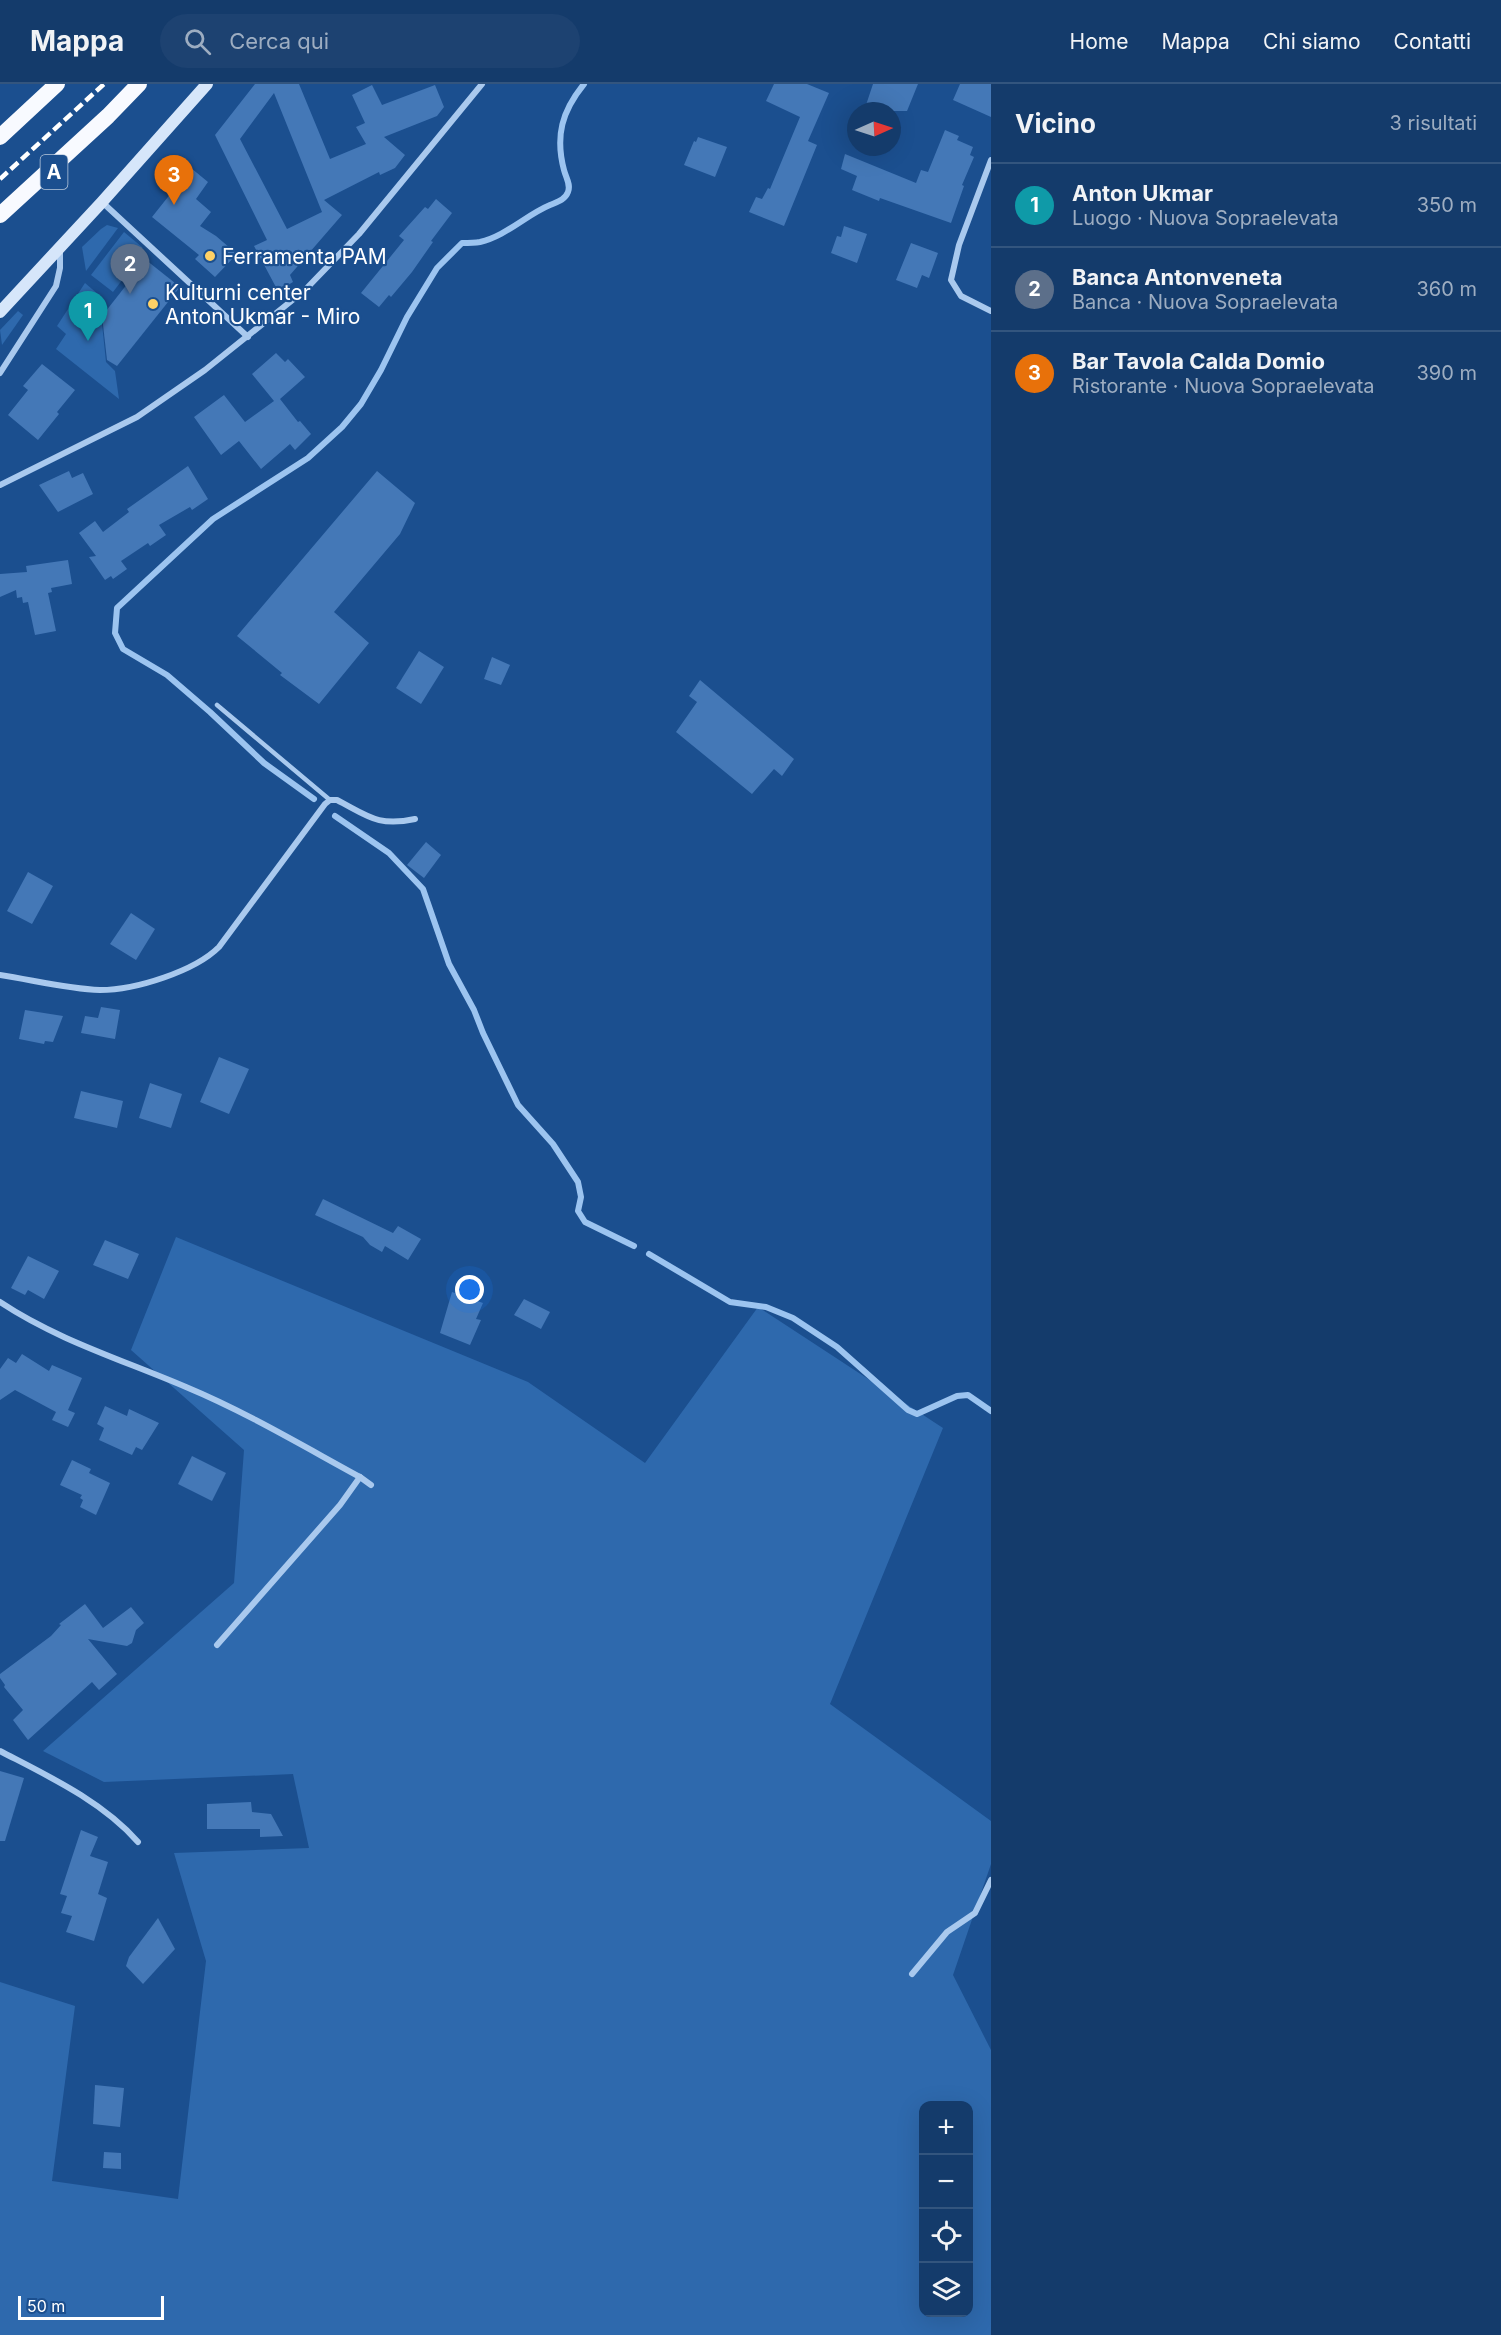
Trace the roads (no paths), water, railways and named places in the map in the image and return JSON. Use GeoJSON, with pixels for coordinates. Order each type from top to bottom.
{"type":"FeatureCollection","features":[{"type":"Feature","properties":{"kind":"highway"},"geometry":{"type":"LineString","coordinates":[[0,136],[57,84]]}},
{"type":"Feature","properties":{"kind":"highway"},"geometry":{"type":"LineString","coordinates":[[0,215],[108,116],[139,84]]}},
{"type":"Feature","properties":{"kind":"highway","name":"A"},"geometry":{"type":"LineString","coordinates":[[0,228],[108,116]]}},
{"type":"Feature","properties":{"kind":"main road"},"geometry":{"type":"LineString","coordinates":[[0,312],[60,249],[207,84]]}},
{"type":"Feature","properties":{"kind":"street"},"geometry":{"type":"LineString","coordinates":[[0,485],[137,417],[205,370],[305,290],[334,262],[482,84]]}},
{"type":"Feature","properties":{"kind":"street"},"geometry":{"type":"LineString","coordinates":[[991,160],[959,245],[951,280],[961,296],[991,311]]}},
{"type":"Feature","properties":{"kind":"street"},"geometry":{"type":"LineString","coordinates":[[102,202],[248,336]]}},
{"type":"Feature","properties":{"kind":"street"},"geometry":{"type":"LineString","coordinates":[[0,373],[56,286],[60,268],[60,249]]}},
{"type":"Feature","properties":{"kind":"street"},"geometry":{"type":"LineString","coordinates":[[0,975],[101,990],[177,973],[202,961],[227,938],[330,800],[336,800],[377,820],[392,823],[415,819]]}},
{"type":"Feature","properties":{"kind":"street"},"geometry":{"type":"LineString","coordinates":[[0,1302],[52,1333],[188,1388],[253,1419],[371,1485]]}},
{"type":"Feature","properties":{"kind":"street"},"geometry":{"type":"LineString","coordinates":[[217,1645],[339,1505],[360,1477]]}},
{"type":"Feature","properties":{"kind":"street"},"geometry":{"type":"LineString","coordinates":[[0,1751],[46,1776],[108,1815],[138,1842]]}},
{"type":"Feature","properties":{"kind":"street"},"geometry":{"type":"LineString","coordinates":[[912,1974],[947,1932],[975,1913],[991,1880]]}},
{"type":"Feature","properties":{"kind":"lane"},"geometry":{"type":"LineString","coordinates":[[218,705],[330,800]]}},
{"type":"Feature","properties":{"kind":"waterway"},"geometry":{"type":"LineString","coordinates":[[314,799],[264,763],[167,675],[123,649],[115,633],[117,608],[213,519],[308,458],[342,427],[361,404],[407,317],[437,268],[462,243],[480,242],[499,235],[565,197],[569,186],[561,158],[562,124],[570,104],[584,84]]}},
{"type":"Feature","properties":{"kind":"waterway"},"geometry":{"type":"LineString","coordinates":[[335,816],[389,853],[423,889],[449,964],[474,1010],[518,1105],[553,1144],[578,1182],[581,1197],[578,1211],[585,1222],[634,1246]]}},
{"type":"Feature","properties":{"kind":"waterway"},"geometry":{"type":"LineString","coordinates":[[649,1254],[730,1302],[766,1307],[793,1318],[837,1347],[908,1410],[917,1414],[957,1396],[968,1395],[991,1411]]}},
{"type":"Feature","properties":{"kind":"railway"},"geometry":{"type":"LineString","coordinates":[[0,179],[104,84]]}},
{"type":"Feature","properties":{"kind":"place","name":"Bar Tavola Calda Domio"},"geometry":{"type":"Point","coordinates":[174,205]}},
{"type":"Feature","properties":{"kind":"place","name":"Ferramenta PAM"},"geometry":{"type":"Point","coordinates":[210,256]}},
{"type":"Feature","properties":{"kind":"place","name":"Banca Antonveneta"},"geometry":{"type":"Point","coordinates":[130,294]}},
{"type":"Feature","properties":{"kind":"place","name":"Kulturni center Anton Ukmar - Miro"},"geometry":{"type":"Point","coordinates":[153,304]}},
{"type":"Feature","properties":{"kind":"place","name":"Anton Ukmar"},"geometry":{"type":"Point","coordinates":[88,341]}}]}
